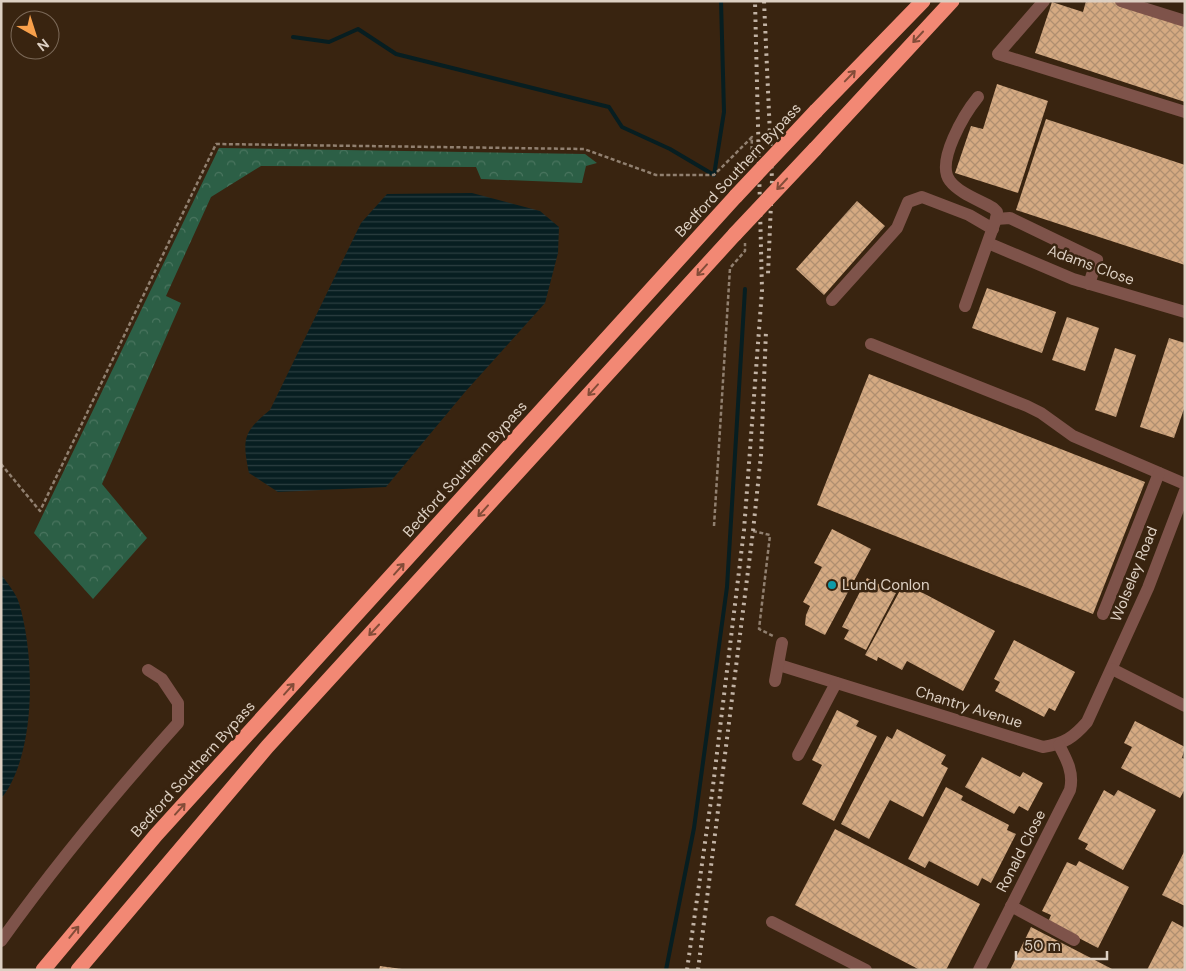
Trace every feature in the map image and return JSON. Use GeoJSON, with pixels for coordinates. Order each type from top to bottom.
{"type":"FeatureCollection","features":[{"type":"Feature","properties":{"kind":"highway","name":"Bedford Southern Bypass"},"geometry":{"type":"LineString","coordinates":[[43,970],[156,835],[736,196],[923,1]]}},
{"type":"Feature","properties":{"kind":"highway"},"geometry":{"type":"LineString","coordinates":[[78,970],[267,747],[740,238],[815,149],[952,1]]}},
{"type":"Feature","properties":{"kind":"street"},"geometry":{"type":"LineString","coordinates":[[1044,1],[998,54],[1185,112]]}},
{"type":"Feature","properties":{"kind":"street"},"geometry":{"type":"LineString","coordinates":[[1121,1],[1185,21]]}},
{"type":"Feature","properties":{"kind":"street"},"geometry":{"type":"LineString","coordinates":[[965,306],[988,243],[996,212],[993,208],[951,183],[946,175],[945,166],[965,113],[978,97]]}},
{"type":"Feature","properties":{"kind":"street"},"geometry":{"type":"LineString","coordinates":[[832,300],[897,228],[908,202],[922,197],[994,224],[1010,218],[1097,260],[1089,284]]}},
{"type":"Feature","properties":{"kind":"street","name":"Adams Close"},"geometry":{"type":"LineString","coordinates":[[988,243],[1089,284],[1185,312]]}},
{"type":"Feature","properties":{"kind":"street"},"geometry":{"type":"LineString","coordinates":[[871,344],[1027,406],[1041,413],[1073,436],[1185,484]]}},
{"type":"Feature","properties":{"kind":"street"},"geometry":{"type":"LineString","coordinates":[[1103,614],[1159,473]]}},
{"type":"Feature","properties":{"kind":"street","name":"Wolseley Road"},"geometry":{"type":"LineString","coordinates":[[1112,669],[1148,588],[1185,491]]}},
{"type":"Feature","properties":{"kind":"street"},"geometry":{"type":"LineString","coordinates":[[775,681],[782,643]]}},
{"type":"Feature","properties":{"kind":"street","name":"Chantry Avenue"},"geometry":{"type":"LineString","coordinates":[[779,665],[1043,746],[1059,745]]}},
{"type":"Feature","properties":{"kind":"street"},"geometry":{"type":"LineString","coordinates":[[1059,745],[1074,736],[1087,722],[1112,669],[1185,706]]}},
{"type":"Feature","properties":{"kind":"street"},"geometry":{"type":"LineString","coordinates":[[1,941],[33,896],[115,793],[178,723],[178,702],[162,679],[148,670]]}},
{"type":"Feature","properties":{"kind":"street"},"geometry":{"type":"LineString","coordinates":[[798,755],[836,682]]}},
{"type":"Feature","properties":{"kind":"street","name":"Ronald Close"},"geometry":{"type":"LineString","coordinates":[[978,970],[1070,790],[1073,778],[1059,745]]}},
{"type":"Feature","properties":{"kind":"street"},"geometry":{"type":"LineString","coordinates":[[1011,906],[1074,940]]}},
{"type":"Feature","properties":{"kind":"street"},"geometry":{"type":"LineString","coordinates":[[772,922],[866,970]]}},
{"type":"Feature","properties":{"kind":"path"},"geometry":{"type":"LineString","coordinates":[[1,464],[40,511],[216,144],[584,149],[656,175],[714,175],[752,136],[750,165]]}},
{"type":"Feature","properties":{"kind":"path"},"geometry":{"type":"LineString","coordinates":[[714,526],[730,268],[745,251],[740,238]]}},
{"type":"Feature","properties":{"kind":"path"},"geometry":{"type":"LineString","coordinates":[[753,531],[770,535],[759,630],[773,635],[782,643]]}},
{"type":"Feature","properties":{"kind":"green space"},"geometry":{"type":"Polygon","coordinates":[[[219,148],[585,154],[597,163],[586,166],[582,183],[481,179],[476,167],[261,166],[211,197],[166,296],[181,303],[102,484],[147,538],[93,599],[34,533],[219,148]]]}},
{"type":"Feature","properties":{"kind":"water"},"geometry":{"type":"Polygon","coordinates":[[[472,193],[540,211],[559,227],[558,253],[545,303],[465,392],[386,487],[278,492],[249,473],[245,444],[247,437],[254,424],[270,410],[361,223],[387,194],[472,193]]]}},
{"type":"Feature","properties":{"kind":"water"},"geometry":{"type":"Polygon","coordinates":[[[1,574],[18,599],[24,625],[30,676],[30,704],[27,731],[21,757],[13,780],[1,799],[1,574]]]}},
{"type":"Feature","properties":{"kind":"building"},"geometry":{"type":"Polygon","coordinates":[[[1086,1],[1112,1],[1185,25],[1185,102],[1035,53],[1052,2],[1083,12],[1086,1]]]}},
{"type":"Feature","properties":{"kind":"building"},"geometry":{"type":"Polygon","coordinates":[[[997,84],[1048,101],[1018,193],[955,173],[971,126],[983,129],[997,84]]]}},
{"type":"Feature","properties":{"kind":"building"},"geometry":{"type":"Polygon","coordinates":[[[1046,119],[1185,165],[1185,265],[1016,210],[1046,119]]]}},
{"type":"Feature","properties":{"kind":"building"},"geometry":{"type":"Polygon","coordinates":[[[857,201],[885,226],[824,295],[796,269],[857,201]]]}},
{"type":"Feature","properties":{"kind":"building"},"geometry":{"type":"Polygon","coordinates":[[[987,288],[1056,312],[1042,353],[972,328],[987,288]]]}},
{"type":"Feature","properties":{"kind":"building"},"geometry":{"type":"Polygon","coordinates":[[[1067,317],[1099,328],[1085,371],[1052,360],[1067,317]]]}},
{"type":"Feature","properties":{"kind":"building"},"geometry":{"type":"Polygon","coordinates":[[[1169,338],[1185,343],[1185,406],[1174,438],[1140,427],[1169,338]]]}},
{"type":"Feature","properties":{"kind":"building"},"geometry":{"type":"Polygon","coordinates":[[[1115,348],[1136,355],[1116,417],[1095,410],[1115,348]]]}},
{"type":"Feature","properties":{"kind":"building"},"geometry":{"type":"Polygon","coordinates":[[[869,374],[1145,482],[1093,614],[817,505],[869,374]]]}},
{"type":"Feature","properties":{"kind":"building","name":"Lund Conlon"},"geometry":{"type":"Polygon","coordinates":[[[832,529],[871,549],[825,635],[805,625],[806,615],[810,606],[803,602],[822,567],[814,563],[832,529]]]}},
{"type":"Feature","properties":{"kind":"building"},"geometry":{"type":"Polygon","coordinates":[[[867,578],[896,593],[866,650],[844,639],[849,630],[842,627],[867,578]]]}},
{"type":"Feature","properties":{"kind":"building"},"geometry":{"type":"Polygon","coordinates":[[[904,583],[995,631],[963,691],[907,661],[902,670],[878,657],[877,661],[865,655],[904,583]]]}},
{"type":"Feature","properties":{"kind":"building"},"geometry":{"type":"Polygon","coordinates":[[[1014,640],[1075,672],[1055,711],[1049,708],[1044,717],[995,691],[1000,682],[994,679],[1014,640]]]}},
{"type":"Feature","properties":{"kind":"building"},"geometry":{"type":"Polygon","coordinates":[[[837,710],[859,721],[856,726],[877,736],[834,821],[802,804],[822,765],[812,760],[837,710]]]}},
{"type":"Feature","properties":{"kind":"building"},"geometry":{"type":"Polygon","coordinates":[[[1135,721],[1185,747],[1182,758],[1185,759],[1185,789],[1180,798],[1121,768],[1132,747],[1124,743],[1135,721]]]}},
{"type":"Feature","properties":{"kind":"building"},"geometry":{"type":"Polygon","coordinates":[[[897,729],[946,755],[941,764],[948,768],[923,817],[890,800],[869,839],[841,824],[887,736],[892,739],[897,729]]]}},
{"type":"Feature","properties":{"kind":"building"},"geometry":{"type":"Polygon","coordinates":[[[982,757],[1020,777],[1023,772],[1043,783],[1028,811],[1019,806],[1014,814],[965,787],[982,757]]]}},
{"type":"Feature","properties":{"kind":"building"},"geometry":{"type":"Polygon","coordinates":[[[946,787],[963,796],[961,800],[1009,825],[1007,830],[1016,834],[991,883],[982,878],[978,886],[929,861],[925,868],[908,859],[946,787]]]}},
{"type":"Feature","properties":{"kind":"building"},"geometry":{"type":"Polygon","coordinates":[[[1104,790],[1114,796],[1118,790],[1156,810],[1123,870],[1085,849],[1088,844],[1078,839],[1104,790]]]}},
{"type":"Feature","properties":{"kind":"building"},"geometry":{"type":"Polygon","coordinates":[[[835,829],[980,904],[946,970],[920,970],[795,905],[835,829]]]}},
{"type":"Feature","properties":{"kind":"building"},"geometry":{"type":"Polygon","coordinates":[[[1185,850],[1185,906],[1162,895],[1185,850]]]}},
{"type":"Feature","properties":{"kind":"building"},"geometry":{"type":"Polygon","coordinates":[[[1079,861],[1129,887],[1098,948],[1048,922],[1051,915],[1042,911],[1067,862],[1076,866],[1079,861]]]}},
{"type":"Feature","properties":{"kind":"building"},"geometry":{"type":"Polygon","coordinates":[[[1172,921],[1185,928],[1185,970],[1147,970],[1172,921]]]}},
{"type":"Feature","properties":{"kind":"building"},"geometry":{"type":"Polygon","coordinates":[[[1031,927],[1114,970],[1010,970],[1031,927]]]}},
{"type":"Feature","properties":{"kind":"building"},"geometry":{"type":"Polygon","coordinates":[[[380,966],[402,969],[402,970],[379,970],[380,966]]]}},
{"type":"Feature","properties":{"kind":"waterway"},"geometry":{"type":"LineString","coordinates":[[293,37],[329,42],[358,29],[396,54],[609,107],[622,127],[670,149],[714,175],[724,112],[721,1]]}},
{"type":"Feature","properties":{"kind":"waterway"},"geometry":{"type":"LineString","coordinates":[[666,970],[694,828],[727,587],[745,289]]}},
{"type":"Feature","properties":{"kind":"railway"},"geometry":{"type":"LineString","coordinates":[[687,970],[713,786],[744,530],[762,290],[755,1]]}},
{"type":"Feature","properties":{"kind":"railway"},"geometry":{"type":"LineString","coordinates":[[764,1],[772,180],[768,274]]}},
{"type":"Feature","properties":{"kind":"railway"},"geometry":{"type":"LineString","coordinates":[[698,970],[753,531],[761,455],[766,331]]}},
{"type":"Feature","properties":{"kind":"place","name":"Lund Conlon"},"geometry":{"type":"Point","coordinates":[832,585]}}]}
